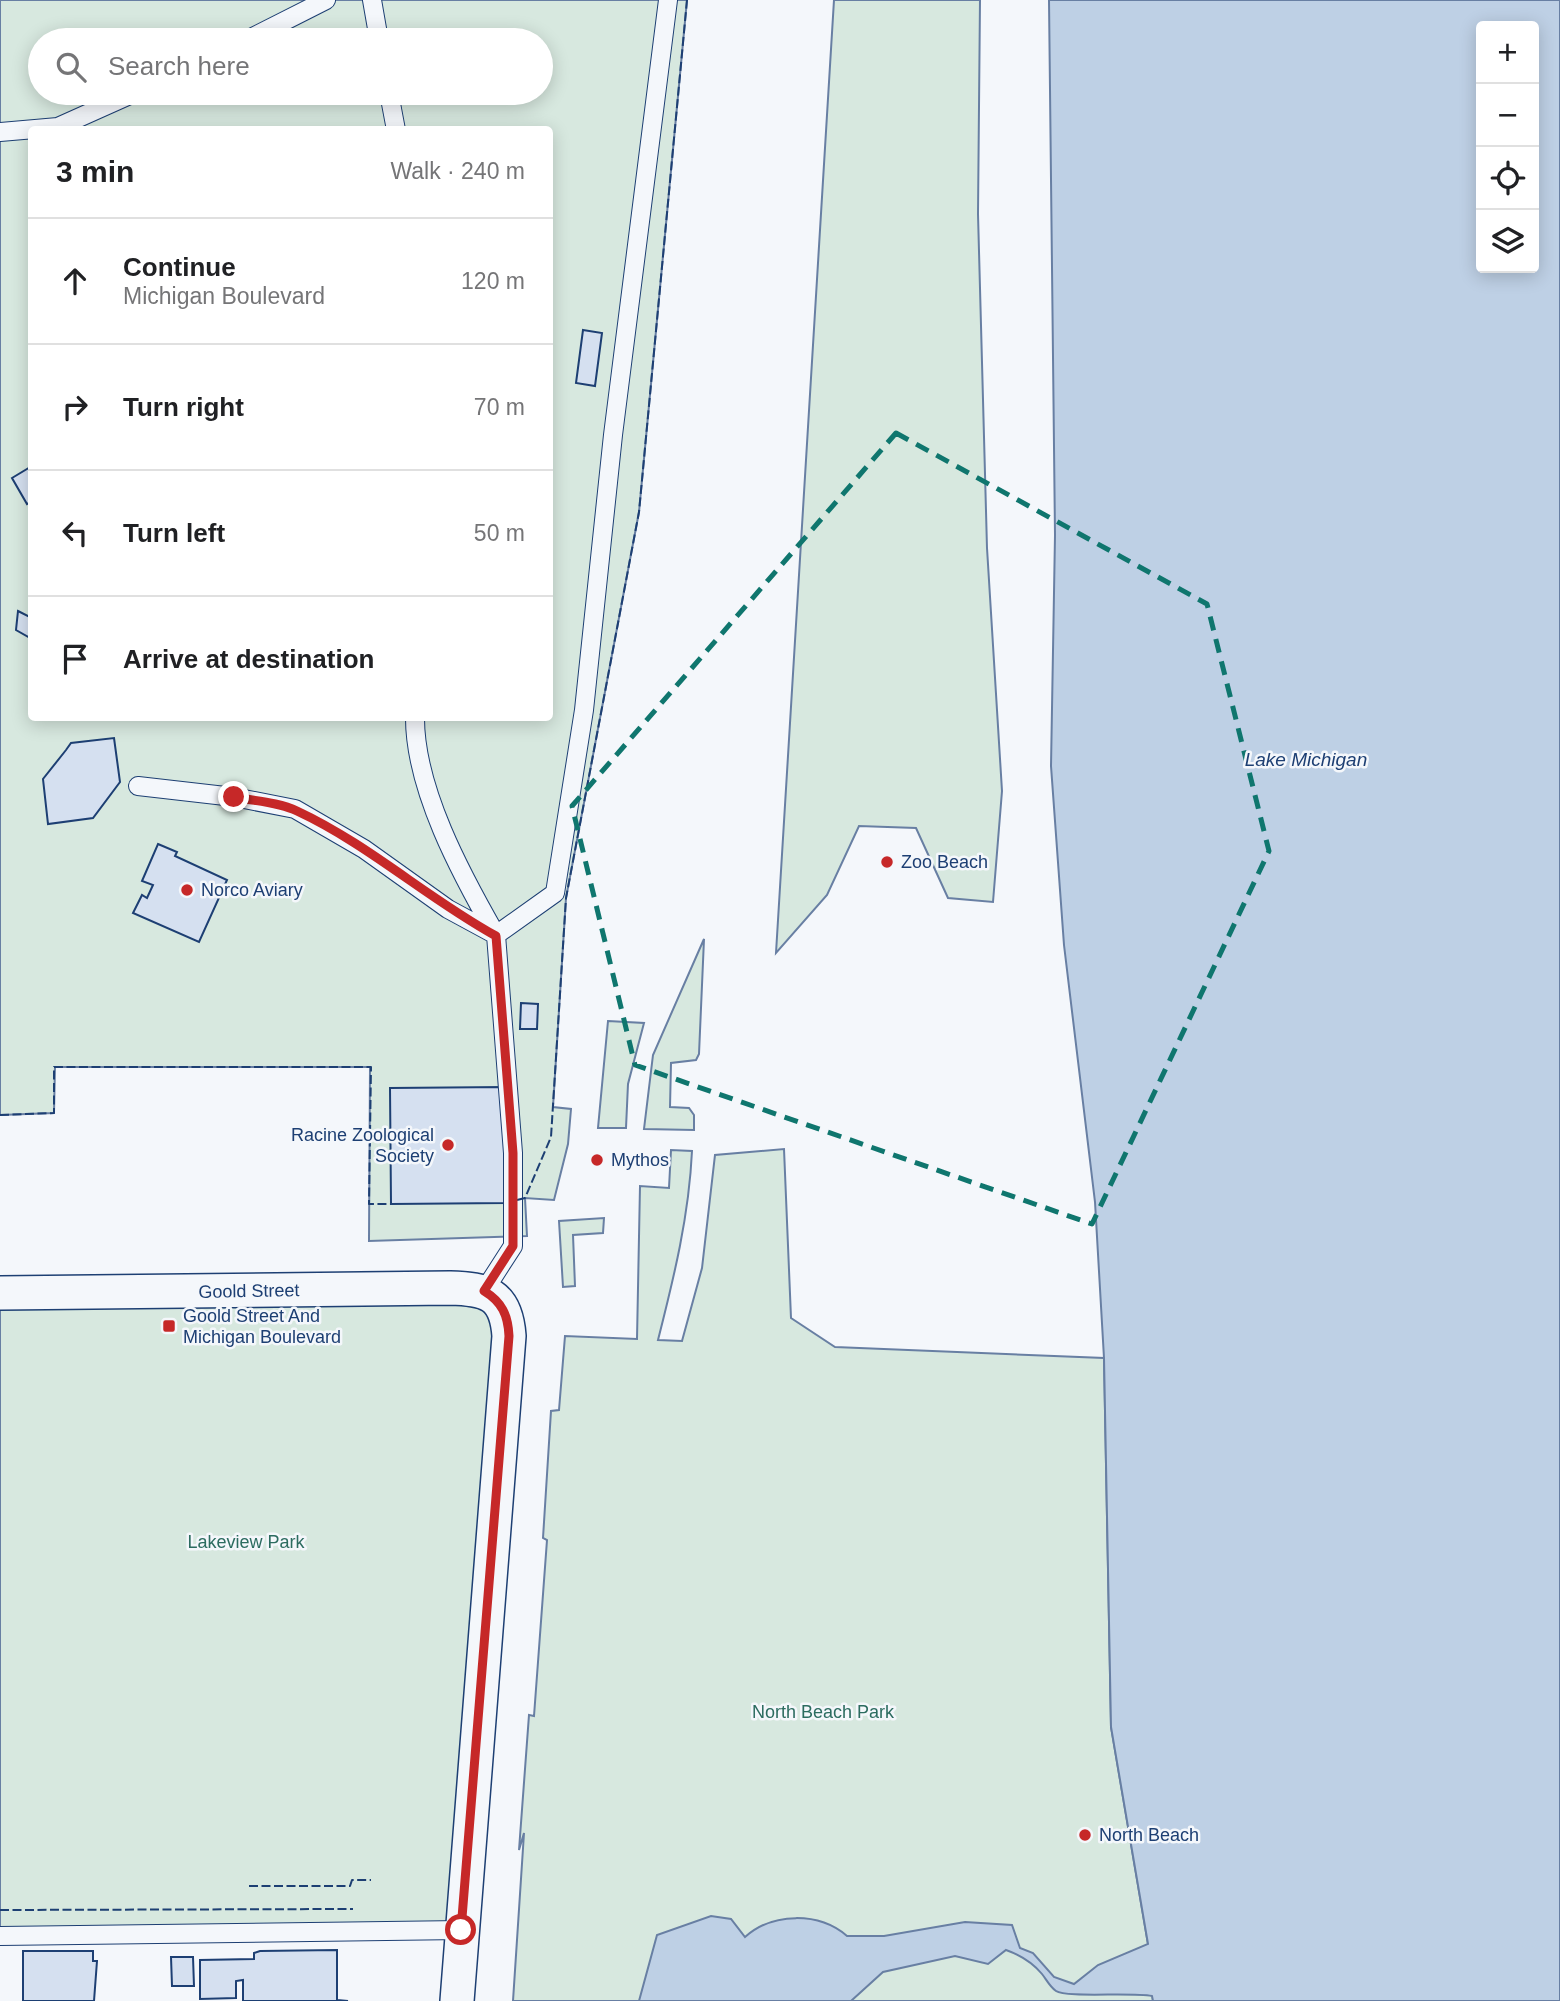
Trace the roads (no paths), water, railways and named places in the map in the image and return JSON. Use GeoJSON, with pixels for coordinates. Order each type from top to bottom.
{"type":"FeatureCollection","features":[{"type":"Feature","properties":{"kind":"street","name":"Goold Street"},"geometry":{"type":"LineString","coordinates":[[0,1293],[450,1288],[490,1295]]}},
{"type":"Feature","properties":{"kind":"street"},"geometry":{"type":"LineString","coordinates":[[457,2001],[509,1336],[504,1309],[490,1295]]}},
{"type":"Feature","properties":{"kind":"lane"},"geometry":{"type":"LineString","coordinates":[[271,28],[326,0]]}},
{"type":"Feature","properties":{"kind":"lane"},"geometry":{"type":"LineString","coordinates":[[372,0],[377,28]]}},
{"type":"Feature","properties":{"kind":"lane"},"geometry":{"type":"LineString","coordinates":[[496,936],[555,894],[584,710],[613,435],[668,0]]}},
{"type":"Feature","properties":{"kind":"lane"},"geometry":{"type":"LineString","coordinates":[[60,126],[107,105]]}},
{"type":"Feature","properties":{"kind":"lane"},"geometry":{"type":"LineString","coordinates":[[391,105],[395,126]]}},
{"type":"Feature","properties":{"kind":"lane"},"geometry":{"type":"LineString","coordinates":[[0,132],[28,130]]}},
{"type":"Feature","properties":{"kind":"lane"},"geometry":{"type":"LineString","coordinates":[[415,721],[415,747],[436,808],[469,888],[496,936],[513,1153],[513,1246],[490,1295]]}},
{"type":"Feature","properties":{"kind":"lane"},"geometry":{"type":"LineString","coordinates":[[138,786],[234,797],[295,810],[364,849],[448,909],[496,936]]}},
{"type":"Feature","properties":{"kind":"lane"},"geometry":{"type":"LineString","coordinates":[[0,1936],[461,1930]]}},
{"type":"Feature","properties":{"kind":"water","name":"Lake Michigan"},"geometry":{"type":"Polygon","coordinates":[[[1049,0],[1560,0],[1560,2001],[1153,2001],[1152,1996],[1142,1995],[1072,1994],[1056,1991],[1034,1966],[1006,1950],[988,1964],[955,1956],[883,1972],[851,2001],[639,2001],[657,1935],[711,1916],[731,1919],[745,1937],[769,1923],[796,1918],[823,1923],[847,1936],[884,1936],[965,1922],[1012,1925],[1020,1948],[1033,1953],[1054,1977],[1074,1984],[1098,1965],[1148,1944],[1111,1727],[1104,1358],[1095,1202],[1064,945],[1051,766],[1055,535],[1049,0]]]}},
{"type":"Feature","properties":{"kind":"place","name":"Zoo Beach"},"geometry":{"type":"Point","coordinates":[887,862]}},
{"type":"Feature","properties":{"kind":"place","name":"Norco Aviary"},"geometry":{"type":"Point","coordinates":[187,890]}},
{"type":"Feature","properties":{"kind":"place","name":"Racine Zoological Society"},"geometry":{"type":"Point","coordinates":[448,1145]}},
{"type":"Feature","properties":{"kind":"place","name":"Mythos"},"geometry":{"type":"Point","coordinates":[597,1160]}},
{"type":"Feature","properties":{"kind":"place","name":"Goold Street And Michigan Boulevard"},"geometry":{"type":"Point","coordinates":[169,1326]}},
{"type":"Feature","properties":{"kind":"place","name":"North Beach"},"geometry":{"type":"Point","coordinates":[1085,1835]}},
{"type":"Feature","properties":{"kind":"park label","name":"Lakeview Park"},"geometry":{"type":"Point","coordinates":[246,1542]}},
{"type":"Feature","properties":{"kind":"park label","name":"North Beach Park"},"geometry":{"type":"Point","coordinates":[823,1712]}}]}
